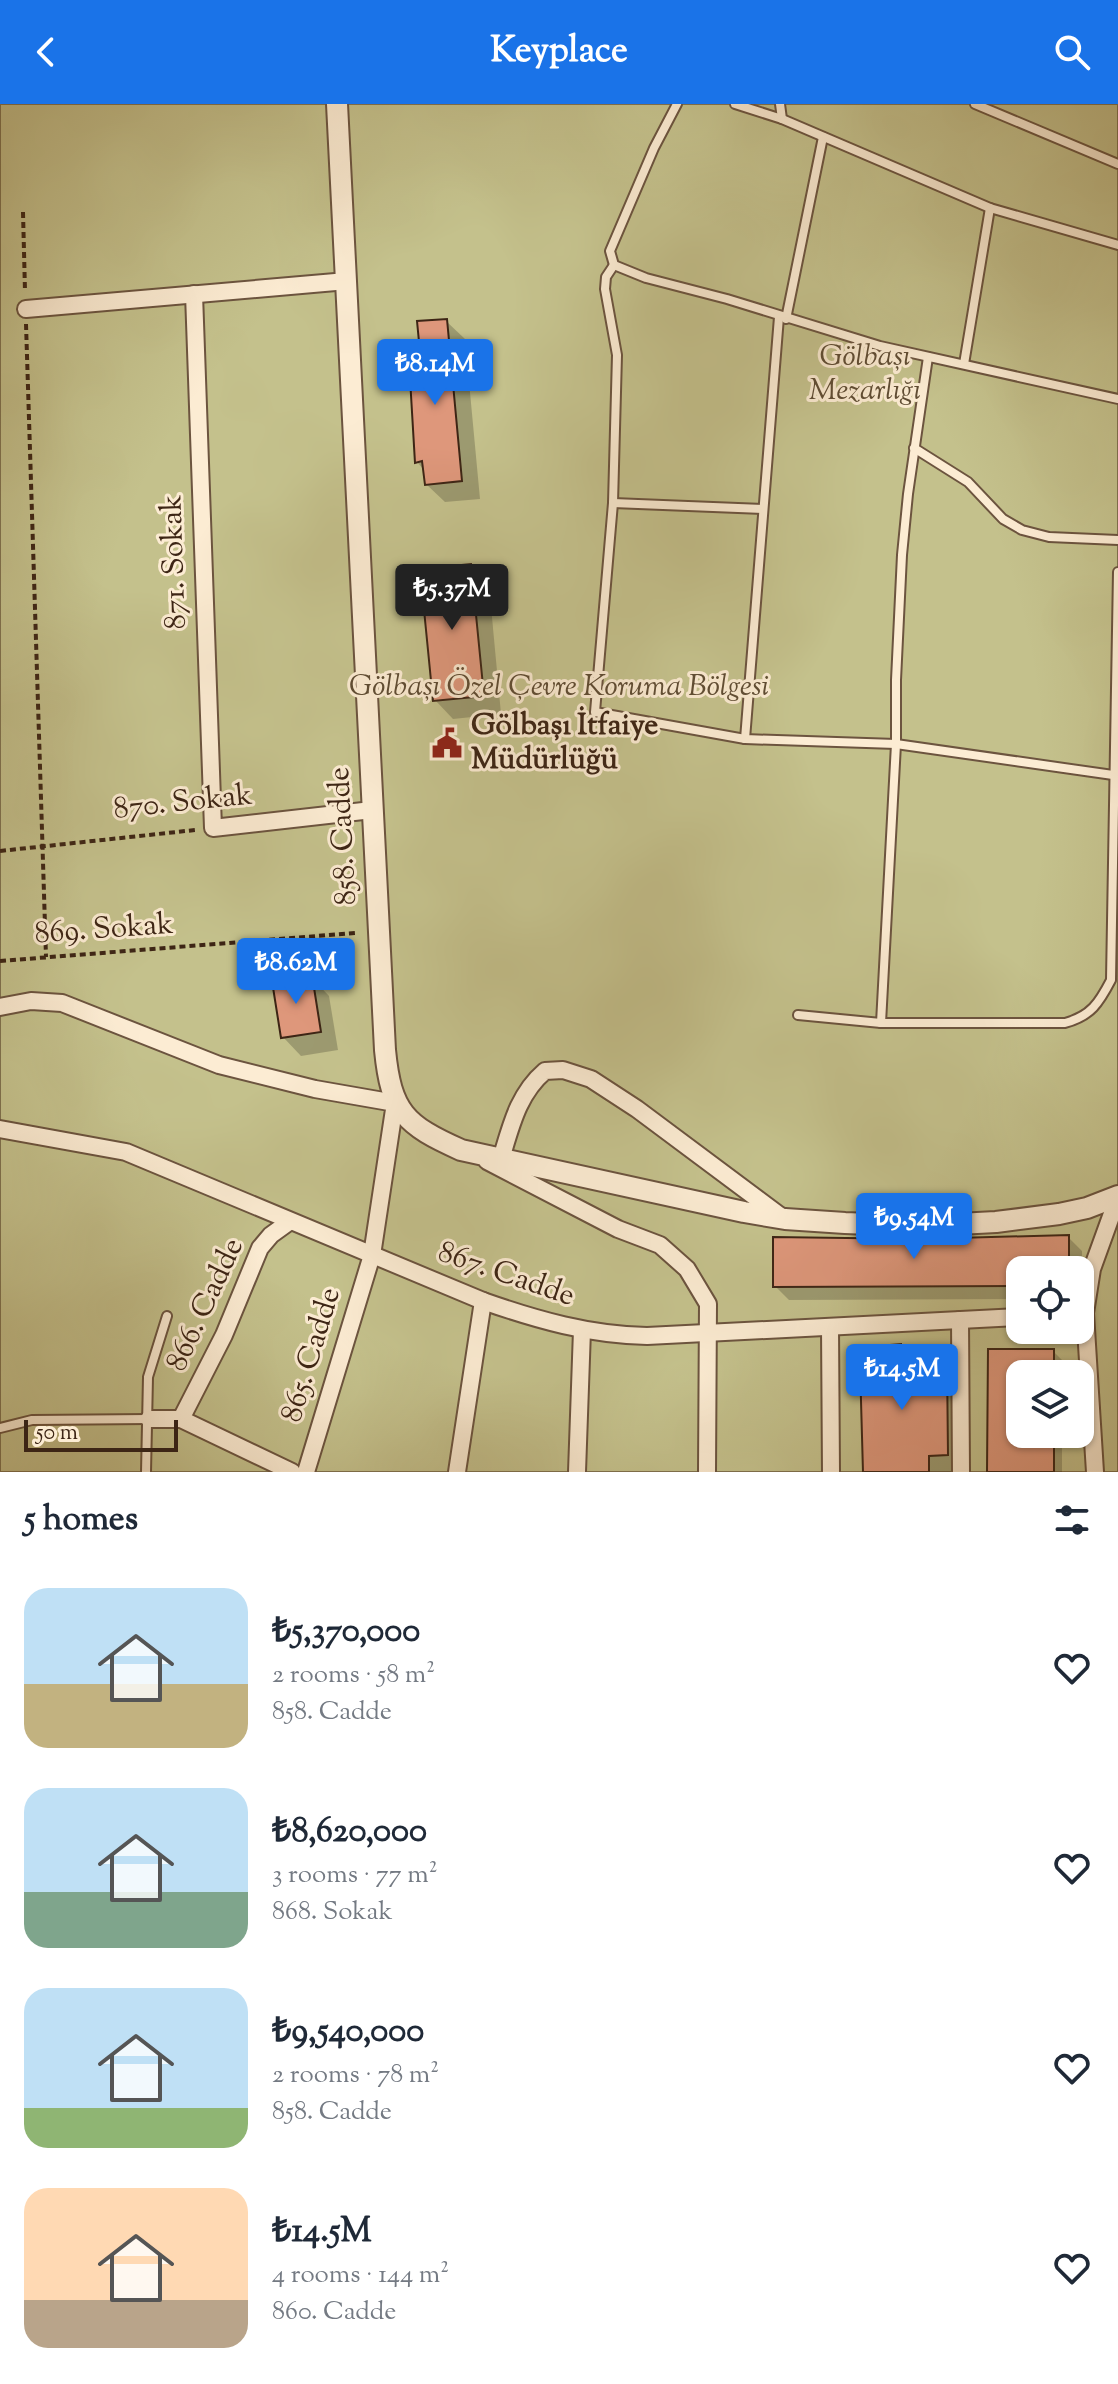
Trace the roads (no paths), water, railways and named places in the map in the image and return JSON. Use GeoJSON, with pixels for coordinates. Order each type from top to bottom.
{"type":"FeatureCollection","features":[{"type":"Feature","properties":{"kind":"street","name":"858. Cadde"},"geometry":{"type":"LineString","coordinates":[[337,104],[385,1050],[388,1081],[395,1103]]}},
{"type":"Feature","properties":{"kind":"street"},"geometry":{"type":"LineString","coordinates":[[26,309],[347,281]]}},
{"type":"Feature","properties":{"kind":"street","name":"871. Sokak"},"geometry":{"type":"LineString","coordinates":[[194,294],[213,828]]}},
{"type":"Feature","properties":{"kind":"street","name":"870. Sokak"},"geometry":{"type":"LineString","coordinates":[[213,828],[372,810]]}},
{"type":"Feature","properties":{"kind":"street"},"geometry":{"type":"LineString","coordinates":[[0,1007],[31,1001],[62,1003],[219,1065],[315,1089],[395,1103],[407,1119],[430,1136],[473,1153],[618,1229],[660,1245],[687,1269],[708,1304],[707,1472]]}},
{"type":"Feature","properties":{"kind":"street"},"geometry":{"type":"LineString","coordinates":[[501,1159],[514,1116],[526,1090],[545,1071],[563,1070],[591,1079],[637,1109],[785,1219]]}},
{"type":"Feature","properties":{"kind":"street"},"geometry":{"type":"LineString","coordinates":[[372,1255],[395,1103]]}},
{"type":"Feature","properties":{"kind":"street","name":"867. Cadde"},"geometry":{"type":"LineString","coordinates":[[0,1129],[126,1152],[483,1301],[533,1319],[582,1330],[620,1335],[708,1333],[1006,1318]]}},
{"type":"Feature","properties":{"kind":"street"},"geometry":{"type":"LineString","coordinates":[[473,1153],[785,1219],[920,1226],[996,1222],[1059,1214],[1087,1208],[1118,1196]]}},
{"type":"Feature","properties":{"kind":"street"},"geometry":{"type":"LineString","coordinates":[[1094,1263],[1118,1196]]}},
{"type":"Feature","properties":{"kind":"street","name":"866. Cadde"},"geometry":{"type":"LineString","coordinates":[[181,1419],[224,1335],[260,1248],[289,1222]]}},
{"type":"Feature","properties":{"kind":"street","name":"865. Cadde"},"geometry":{"type":"LineString","coordinates":[[306,1472],[372,1255]]}},
{"type":"Feature","properties":{"kind":"street"},"geometry":{"type":"LineString","coordinates":[[457,1472],[483,1301]]}},
{"type":"Feature","properties":{"kind":"street"},"geometry":{"type":"LineString","coordinates":[[960,1320],[961,1472]]}},
{"type":"Feature","properties":{"kind":"street"},"geometry":{"type":"LineString","coordinates":[[830,1327],[831,1472]]}},
{"type":"Feature","properties":{"kind":"street"},"geometry":{"type":"LineString","coordinates":[[577,1472],[582,1330]]}},
{"type":"Feature","properties":{"kind":"street"},"geometry":{"type":"LineString","coordinates":[[1085,1344],[1095,1472]]}},
{"type":"Feature","properties":{"kind":"street"},"geometry":{"type":"LineString","coordinates":[[149,1419],[181,1419],[292,1472]]}},
{"type":"Feature","properties":{"kind":"lane"},"geometry":{"type":"LineString","coordinates":[[677,104],[654,148],[610,251],[614,265],[606,277],[605,289],[617,355],[613,503],[595,712],[745,739],[896,744],[1113,775]]}},
{"type":"Feature","properties":{"kind":"lane"},"geometry":{"type":"LineString","coordinates":[[735,104],[782,119],[990,208],[1118,245]]}},
{"type":"Feature","properties":{"kind":"lane"},"geometry":{"type":"LineString","coordinates":[[780,104],[782,119]]}},
{"type":"Feature","properties":{"kind":"lane"},"geometry":{"type":"LineString","coordinates":[[975,104],[1118,164]]}},
{"type":"Feature","properties":{"kind":"lane"},"geometry":{"type":"LineString","coordinates":[[745,739],[782,318],[823,137]]}},
{"type":"Feature","properties":{"kind":"lane"},"geometry":{"type":"LineString","coordinates":[[964,364],[990,208]]}},
{"type":"Feature","properties":{"kind":"lane"},"geometry":{"type":"LineString","coordinates":[[614,265],[646,278],[727,299],[880,346],[1118,399]]}},
{"type":"Feature","properties":{"kind":"lane"},"geometry":{"type":"LineString","coordinates":[[881,1023],[896,744],[901,570],[914,448],[928,357]]}},
{"type":"Feature","properties":{"kind":"lane"},"geometry":{"type":"LineString","coordinates":[[914,448],[968,482],[1003,519],[1022,530],[1049,537],[1118,540]]}},
{"type":"Feature","properties":{"kind":"lane"},"geometry":{"type":"LineString","coordinates":[[613,503],[763,509]]}},
{"type":"Feature","properties":{"kind":"lane"},"geometry":{"type":"LineString","coordinates":[[798,1015],[881,1023],[1065,1023],[1083,1018],[1094,1007],[1111,980],[1118,572]]}},
{"type":"Feature","properties":{"kind":"lane"},"geometry":{"type":"LineString","coordinates":[[146,1472],[148,1377],[167,1316]]}},
{"type":"Feature","properties":{"kind":"lane"},"geometry":{"type":"LineString","coordinates":[[0,1428],[32,1420],[149,1419]]}},
{"type":"Feature","properties":{"kind":"place","name":"Gölbaşı İtfaiye Müdürlüğü"},"geometry":{"type":"Point","coordinates":[447,743]}},
{"type":"Feature","properties":{"kind":"park label","name":"Gölbaşı Mezarlığı"},"geometry":{"type":"Point","coordinates":[865,374]}},
{"type":"Feature","properties":{"kind":"park label","name":"Gölbaşı Özel Çevre Koruma Bölgesi"},"geometry":{"type":"Point","coordinates":[559,687]}}]}
